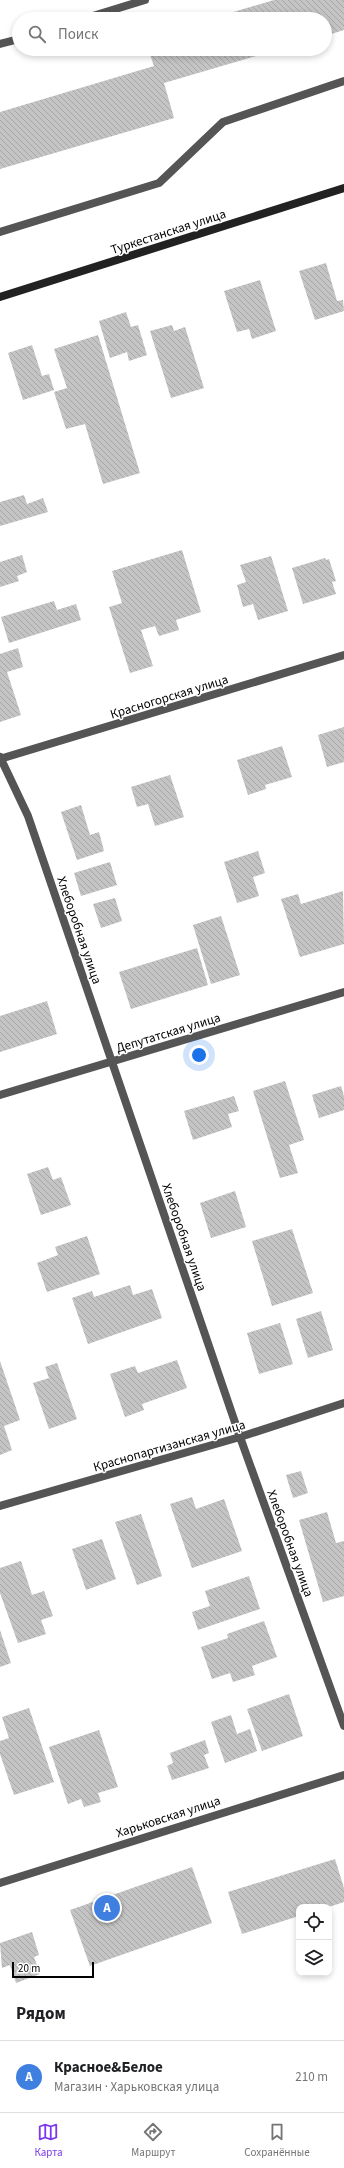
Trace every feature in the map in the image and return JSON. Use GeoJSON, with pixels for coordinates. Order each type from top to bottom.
{"type":"FeatureCollection","features":[{"type":"Feature","properties":{"kind":"main road","name":"Туркестанская улица"},"geometry":{"type":"LineString","coordinates":[[0,297],[344,188]]}},
{"type":"Feature","properties":{"kind":"street"},"geometry":{"type":"LineString","coordinates":[[105,12],[144,0]]}},
{"type":"Feature","properties":{"kind":"street"},"geometry":{"type":"LineString","coordinates":[[0,44],[12,41]]}},
{"type":"Feature","properties":{"kind":"street"},"geometry":{"type":"LineString","coordinates":[[0,232],[159,183],[223,122],[344,81]]}},
{"type":"Feature","properties":{"kind":"street","name":"Красногорская улица"},"geometry":{"type":"LineString","coordinates":[[0,758],[344,655]]}},
{"type":"Feature","properties":{"kind":"street","name":"Хлеборобная улица"},"geometry":{"type":"LineString","coordinates":[[0,758],[28,816],[240,1437],[344,1726]]}},
{"type":"Feature","properties":{"kind":"street","name":"Депутатская улица"},"geometry":{"type":"LineString","coordinates":[[0,1096],[344,992]]}},
{"type":"Feature","properties":{"kind":"street","name":"Краснопартизанская улица"},"geometry":{"type":"LineString","coordinates":[[0,1506],[240,1437],[344,1403]]}},
{"type":"Feature","properties":{"kind":"street","name":"Харьковская улица"},"geometry":{"type":"LineString","coordinates":[[0,1883],[344,1775]]}},
{"type":"Feature","properties":{"kind":"building"},"geometry":{"type":"Polygon","coordinates":[[[274,0],[344,0],[344,30],[332,34],[332,12],[234,12],[274,0]]]}},
{"type":"Feature","properties":{"kind":"building"},"geometry":{"type":"Polygon","coordinates":[[[150,56],[256,56],[164,83],[174,118],[0,169],[0,112],[154,66],[150,56]]]}},
{"type":"Feature","properties":{"kind":"building"},"geometry":{"type":"Polygon","coordinates":[[[326,263],[337,301],[343,300],[344,311],[315,320],[299,271],[326,263]]]}},
{"type":"Feature","properties":{"kind":"building"},"geometry":{"type":"Polygon","coordinates":[[[260,280],[276,331],[252,339],[249,329],[237,332],[224,291],[260,280]]]}},
{"type":"Feature","properties":{"kind":"building"},"geometry":{"type":"Polygon","coordinates":[[[126,312],[131,327],[138,325],[147,355],[129,361],[127,352],[110,358],[99,321],[126,312]]]}},
{"type":"Feature","properties":{"kind":"building"},"geometry":{"type":"Polygon","coordinates":[[[172,325],[174,331],[185,327],[204,388],[171,398],[150,331],[172,325]]]}},
{"type":"Feature","properties":{"kind":"building"},"geometry":{"type":"Polygon","coordinates":[[[98,335],[140,473],[103,484],[85,424],[66,429],[54,392],[67,388],[54,349],[98,335]]]}},
{"type":"Feature","properties":{"kind":"building"},"geometry":{"type":"Polygon","coordinates":[[[32,345],[42,376],[49,374],[54,390],[23,400],[8,353],[32,345]]]}},
{"type":"Feature","properties":{"kind":"building"},"geometry":{"type":"Polygon","coordinates":[[[24,495],[27,504],[43,498],[48,512],[0,526],[0,502],[24,495]]]}},
{"type":"Feature","properties":{"kind":"building"},"geometry":{"type":"Polygon","coordinates":[[[182,550],[201,612],[176,620],[179,630],[159,636],[155,626],[141,630],[153,666],[130,673],[109,607],[122,603],[112,571],[182,550]]]}},
{"type":"Feature","properties":{"kind":"building"},"geometry":{"type":"Polygon","coordinates":[[[22,555],[27,572],[17,576],[19,581],[0,587],[0,562],[22,555]]]}},
{"type":"Feature","properties":{"kind":"building"},"geometry":{"type":"Polygon","coordinates":[[[271,556],[288,611],[258,620],[253,604],[243,607],[237,585],[246,582],[240,565],[271,556]]]}},
{"type":"Feature","properties":{"kind":"building"},"geometry":{"type":"Polygon","coordinates":[[[325,558],[326,560],[329,559],[336,581],[332,582],[336,594],[303,604],[292,568],[325,558]]]}},
{"type":"Feature","properties":{"kind":"building"},"geometry":{"type":"Polygon","coordinates":[[[54,601],[57,610],[76,604],[81,620],[9,643],[1,617],[54,601]]]}},
{"type":"Feature","properties":{"kind":"building"},"geometry":{"type":"Polygon","coordinates":[[[18,648],[23,667],[7,672],[21,715],[0,722],[0,654],[18,648]]]}},
{"type":"Feature","properties":{"kind":"building"},"geometry":{"type":"Polygon","coordinates":[[[344,727],[344,762],[327,767],[318,735],[344,727]]]}},
{"type":"Feature","properties":{"kind":"building"},"geometry":{"type":"Polygon","coordinates":[[[282,746],[292,777],[265,785],[266,789],[248,795],[237,760],[282,746]]]}},
{"type":"Feature","properties":{"kind":"building"},"geometry":{"type":"Polygon","coordinates":[[[170,775],[184,817],[155,826],[148,804],[137,807],[131,787],[170,775]]]}},
{"type":"Feature","properties":{"kind":"building"},"geometry":{"type":"Polygon","coordinates":[[[81,805],[90,835],[99,832],[104,851],[77,860],[61,812],[81,805]]]}},
{"type":"Feature","properties":{"kind":"building"},"geometry":{"type":"Polygon","coordinates":[[[258,851],[265,873],[253,877],[259,896],[237,903],[224,862],[258,851]]]}},
{"type":"Feature","properties":{"kind":"building"},"geometry":{"type":"Polygon","coordinates":[[[110,862],[117,885],[81,896],[74,873],[110,862]]]}},
{"type":"Feature","properties":{"kind":"building"},"geometry":{"type":"Polygon","coordinates":[[[343,891],[344,944],[300,957],[281,899],[298,894],[301,904],[343,891]]]}},
{"type":"Feature","properties":{"kind":"building"},"geometry":{"type":"Polygon","coordinates":[[[115,898],[122,921],[101,928],[93,904],[115,898]]]}},
{"type":"Feature","properties":{"kind":"building"},"geometry":{"type":"Polygon","coordinates":[[[221,916],[240,975],[211,984],[193,925],[221,916]]]}},
{"type":"Feature","properties":{"kind":"building"},"geometry":{"type":"Polygon","coordinates":[[[197,948],[208,985],[131,1009],[119,972],[197,948]]]}},
{"type":"Feature","properties":{"kind":"building"},"geometry":{"type":"Polygon","coordinates":[[[47,1001],[57,1034],[0,1052],[0,1016],[47,1001]]]}},
{"type":"Feature","properties":{"kind":"building"},"geometry":{"type":"Polygon","coordinates":[[[285,1081],[304,1140],[289,1145],[298,1173],[280,1178],[253,1091],[285,1081]]]}},
{"type":"Feature","properties":{"kind":"building"},"geometry":{"type":"Polygon","coordinates":[[[341,1086],[344,1096],[344,1110],[319,1118],[312,1095],[341,1086]]]}},
{"type":"Feature","properties":{"kind":"building"},"geometry":{"type":"Polygon","coordinates":[[[234,1096],[239,1111],[228,1114],[232,1127],[193,1140],[184,1111],[234,1096]]]}},
{"type":"Feature","properties":{"kind":"building"},"geometry":{"type":"Polygon","coordinates":[[[48,1167],[53,1180],[61,1177],[71,1205],[41,1215],[27,1174],[48,1167]]]}},
{"type":"Feature","properties":{"kind":"building"},"geometry":{"type":"Polygon","coordinates":[[[235,1191],[246,1227],[211,1238],[200,1203],[235,1191]]]}},
{"type":"Feature","properties":{"kind":"building"},"geometry":{"type":"Polygon","coordinates":[[[292,1229],[313,1293],[272,1306],[252,1241],[292,1229]]]}},
{"type":"Feature","properties":{"kind":"building"},"geometry":{"type":"Polygon","coordinates":[[[87,1236],[100,1274],[47,1292],[37,1263],[58,1255],[55,1247],[87,1236]]]}},
{"type":"Feature","properties":{"kind":"building"},"geometry":{"type":"Polygon","coordinates":[[[130,1285],[133,1295],[152,1289],[162,1318],[88,1344],[72,1298],[92,1291],[94,1297],[130,1285]]]}},
{"type":"Feature","properties":{"kind":"building"},"geometry":{"type":"Polygon","coordinates":[[[321,1311],[333,1350],[308,1358],[296,1319],[321,1311]]]}},
{"type":"Feature","properties":{"kind":"building"},"geometry":{"type":"Polygon","coordinates":[[[280,1323],[293,1364],[259,1374],[247,1333],[280,1323]]]}},
{"type":"Feature","properties":{"kind":"building"},"geometry":{"type":"Polygon","coordinates":[[[177,1360],[187,1388],[142,1404],[144,1410],[125,1417],[110,1374],[135,1366],[138,1373],[177,1360]]]}},
{"type":"Feature","properties":{"kind":"building"},"geometry":{"type":"Polygon","coordinates":[[[0,1361],[20,1420],[4,1426],[12,1450],[0,1455],[0,1361]]]}},
{"type":"Feature","properties":{"kind":"building"},"geometry":{"type":"Polygon","coordinates":[[[57,1363],[77,1419],[49,1429],[33,1383],[49,1378],[45,1367],[57,1363]]]}},
{"type":"Feature","properties":{"kind":"building"},"geometry":{"type":"Polygon","coordinates":[[[301,1471],[308,1493],[293,1498],[286,1475],[301,1471]]]}},
{"type":"Feature","properties":{"kind":"building"},"geometry":{"type":"Polygon","coordinates":[[[192,1497],[196,1509],[224,1499],[242,1551],[192,1568],[170,1504],[192,1497]]]}},
{"type":"Feature","properties":{"kind":"building"},"geometry":{"type":"Polygon","coordinates":[[[327,1512],[336,1543],[344,1541],[344,1596],[323,1602],[299,1520],[327,1512]]]}},
{"type":"Feature","properties":{"kind":"building"},"geometry":{"type":"Polygon","coordinates":[[[141,1514],[162,1576],[137,1585],[115,1522],[141,1514]]]}},
{"type":"Feature","properties":{"kind":"building"},"geometry":{"type":"Polygon","coordinates":[[[102,1539],[116,1579],[86,1590],[72,1549],[102,1539]]]}},
{"type":"Feature","properties":{"kind":"building"},"geometry":{"type":"Polygon","coordinates":[[[21,1561],[32,1595],[44,1591],[53,1616],[41,1620],[46,1634],[18,1643],[0,1593],[0,1568],[21,1561]]]}},
{"type":"Feature","properties":{"kind":"building"},"geometry":{"type":"Polygon","coordinates":[[[249,1576],[260,1609],[198,1630],[192,1612],[210,1606],[205,1591],[249,1576]]]}},
{"type":"Feature","properties":{"kind":"building"},"geometry":{"type":"Polygon","coordinates":[[[264,1621],[277,1657],[252,1666],[255,1675],[233,1682],[230,1673],[212,1679],[201,1647],[228,1638],[227,1634],[264,1621]]]}},
{"type":"Feature","properties":{"kind":"building"},"geometry":{"type":"Polygon","coordinates":[[[0,1630],[11,1663],[0,1667],[0,1630]]]}},
{"type":"Feature","properties":{"kind":"building"},"geometry":{"type":"Polygon","coordinates":[[[289,1694],[303,1736],[262,1751],[247,1709],[289,1694]]]}},
{"type":"Feature","properties":{"kind":"building"},"geometry":{"type":"Polygon","coordinates":[[[29,1708],[54,1782],[14,1795],[0,1754],[0,1741],[9,1738],[2,1717],[29,1708]]]}},
{"type":"Feature","properties":{"kind":"building"},"geometry":{"type":"Polygon","coordinates":[[[231,1715],[237,1734],[250,1729],[257,1751],[225,1763],[211,1722],[231,1715]]]}},
{"type":"Feature","properties":{"kind":"building"},"geometry":{"type":"Polygon","coordinates":[[[99,1730],[118,1787],[98,1793],[101,1802],[84,1807],[81,1799],[68,1804],[49,1747],[99,1730]]]}},
{"type":"Feature","properties":{"kind":"building"},"geometry":{"type":"Polygon","coordinates":[[[205,1740],[209,1753],[204,1755],[209,1768],[172,1780],[167,1766],[173,1763],[170,1753],[205,1740]]]}},
{"type":"Feature","properties":{"kind":"building"},"geometry":{"type":"Polygon","coordinates":[[[335,1859],[344,1888],[344,1902],[332,1906],[332,1904],[296,1904],[296,1917],[242,1934],[228,1892],[335,1859]]]}},
{"type":"Feature","properties":{"kind":"building"},"geometry":{"type":"Polygon","coordinates":[[[192,1867],[212,1923],[90,1966],[70,1910],[192,1867]]]}},
{"type":"Feature","properties":{"kind":"building"},"geometry":{"type":"Polygon","coordinates":[[[32,1932],[39,1955],[34,1957],[40,1974],[16,1983],[10,1965],[2,1968],[0,1943],[32,1932]]]}},
{"type":"Feature","properties":{"kind":"place","name":"Красное&Белое"},"geometry":{"type":"Point","coordinates":[107,1908]}}]}
